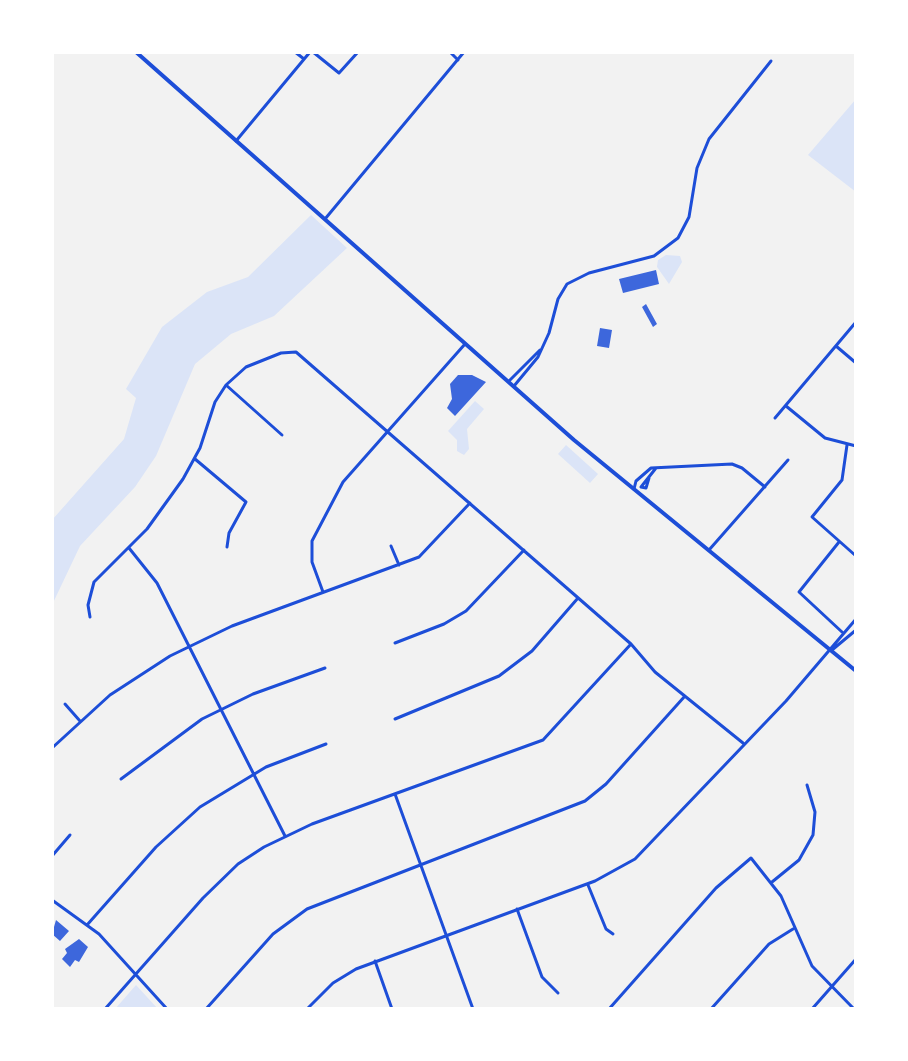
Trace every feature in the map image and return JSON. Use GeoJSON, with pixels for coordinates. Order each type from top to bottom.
{"type":"FeatureCollection","features":[{"type":"Feature","properties":{"kind":"main road"},"geometry":{"type":"LineString","coordinates":[[137,52],[513,387],[637,487],[828,652],[856,671]]}},
{"type":"Feature","properties":{"kind":"street"},"geometry":{"type":"LineString","coordinates":[[295,52],[304,59]]}},
{"type":"Feature","properties":{"kind":"street"},"geometry":{"type":"LineString","coordinates":[[236,141],[312,52],[339,73],[358,52]]}},
{"type":"Feature","properties":{"kind":"street"},"geometry":{"type":"LineString","coordinates":[[450,52],[458,60]]}},
{"type":"Feature","properties":{"kind":"street"},"geometry":{"type":"LineString","coordinates":[[325,219],[464,52]]}},
{"type":"Feature","properties":{"kind":"street"},"geometry":{"type":"LineString","coordinates":[[513,387],[549,333],[558,299],[567,284],[589,273],[654,256],[678,238],[689,217],[697,168],[709,139],[771,61]]}},
{"type":"Feature","properties":{"kind":"street"},"geometry":{"type":"LineString","coordinates":[[775,418],[856,322]]}},
{"type":"Feature","properties":{"kind":"street"},"geometry":{"type":"LineString","coordinates":[[323,593],[311,557],[315,531],[343,482],[465,344]]}},
{"type":"Feature","properties":{"kind":"street"},"geometry":{"type":"LineString","coordinates":[[836,346],[856,363]]}},
{"type":"Feature","properties":{"kind":"street"},"geometry":{"type":"LineString","coordinates":[[508,382],[540,350]]}},
{"type":"Feature","properties":{"kind":"street"},"geometry":{"type":"LineString","coordinates":[[90,617],[88,605],[94,582],[164,506],[195,458],[215,402],[226,385],[246,367],[281,353],[296,352],[388,429],[631,644],[655,672],[743,743]]}},
{"type":"Feature","properties":{"kind":"street"},"geometry":{"type":"LineString","coordinates":[[226,385],[282,435]]}},
{"type":"Feature","properties":{"kind":"street"},"geometry":{"type":"LineString","coordinates":[[786,406],[825,438],[856,446]]}},
{"type":"Feature","properties":{"kind":"street"},"geometry":{"type":"LineString","coordinates":[[847,445],[838,487],[812,517],[856,556]]}},
{"type":"Feature","properties":{"kind":"street"},"geometry":{"type":"LineString","coordinates":[[195,458],[246,502],[229,533],[227,547]]}},
{"type":"Feature","properties":{"kind":"street"},"geometry":{"type":"LineString","coordinates":[[708,551],[788,460]]}},
{"type":"Feature","properties":{"kind":"street"},"geometry":{"type":"LineString","coordinates":[[656,468],[646,488],[637,487],[641,476],[656,468],[732,464],[742,468],[765,487]]}},
{"type":"Feature","properties":{"kind":"street"},"geometry":{"type":"LineString","coordinates":[[52,748],[132,679],[189,646],[232,626],[399,565],[427,551],[470,503]]}},
{"type":"Feature","properties":{"kind":"street"},"geometry":{"type":"LineString","coordinates":[[839,542],[799,592],[843,632]]}},
{"type":"Feature","properties":{"kind":"street"},"geometry":{"type":"LineString","coordinates":[[391,546],[399,565]]}},
{"type":"Feature","properties":{"kind":"street"},"geometry":{"type":"LineString","coordinates":[[128,548],[157,583],[285,836]]}},
{"type":"Feature","properties":{"kind":"street"},"geometry":{"type":"LineString","coordinates":[[395,643],[444,624],[466,611],[524,550]]}},
{"type":"Feature","properties":{"kind":"street"},"geometry":{"type":"LineString","coordinates":[[395,719],[499,676],[532,651],[578,598]]}},
{"type":"Feature","properties":{"kind":"street"},"geometry":{"type":"LineString","coordinates":[[307,1009],[333,983],[375,961],[616,871],[651,845],[856,619]]}},
{"type":"Feature","properties":{"kind":"street"},"geometry":{"type":"LineString","coordinates":[[828,652],[856,630]]}},
{"type":"Feature","properties":{"kind":"street"},"geometry":{"type":"LineString","coordinates":[[105,1009],[217,883],[238,864],[285,836],[543,740],[631,644]]}},
{"type":"Feature","properties":{"kind":"street"},"geometry":{"type":"LineString","coordinates":[[121,779],[181,732],[221,709],[325,668]]}},
{"type":"Feature","properties":{"kind":"street"},"geometry":{"type":"LineString","coordinates":[[206,1009],[266,942],[298,915],[326,899],[585,801],[606,784],[685,696]]}},
{"type":"Feature","properties":{"kind":"street"},"geometry":{"type":"LineString","coordinates":[[65,704],[80,721]]}},
{"type":"Feature","properties":{"kind":"street"},"geometry":{"type":"LineString","coordinates":[[87,925],[178,825],[224,790],[253,774],[326,744]]}},
{"type":"Feature","properties":{"kind":"street"},"geometry":{"type":"LineString","coordinates":[[772,882],[799,860],[813,835],[815,812],[807,785]]}},
{"type":"Feature","properties":{"kind":"street"},"geometry":{"type":"LineString","coordinates":[[395,794],[473,1009]]}},
{"type":"Feature","properties":{"kind":"street"},"geometry":{"type":"LineString","coordinates":[[52,856],[70,835]]}},
{"type":"Feature","properties":{"kind":"street"},"geometry":{"type":"LineString","coordinates":[[609,1009],[716,888],[751,858],[772,882],[812,966],[854,1009]]}},
{"type":"Feature","properties":{"kind":"street"},"geometry":{"type":"LineString","coordinates":[[588,883],[606,929],[613,934]]}},
{"type":"Feature","properties":{"kind":"street"},"geometry":{"type":"LineString","coordinates":[[52,900],[87,925],[167,1009]]}},
{"type":"Feature","properties":{"kind":"street"},"geometry":{"type":"LineString","coordinates":[[517,909],[542,977],[558,993]]}},
{"type":"Feature","properties":{"kind":"street"},"geometry":{"type":"LineString","coordinates":[[711,1009],[769,944],[793,929]]}},
{"type":"Feature","properties":{"kind":"street"},"geometry":{"type":"LineString","coordinates":[[812,1009],[856,959]]}},
{"type":"Feature","properties":{"kind":"street"},"geometry":{"type":"LineString","coordinates":[[375,961],[392,1009]]}},
{"type":"Feature","properties":{"kind":"shaded area"},"geometry":{"type":"Polygon","coordinates":[[[856,99],[856,192],[808,155],[856,99]]]}},
{"type":"Feature","properties":{"kind":"shaded area"},"geometry":{"type":"Polygon","coordinates":[[[311,215],[347,248],[274,316],[231,334],[195,364],[156,456],[135,487],[80,546],[52,605],[52,520],[124,439],[136,398],[126,389],[162,327],[207,292],[248,277],[311,215]]]}},
{"type":"Feature","properties":{"kind":"shaded area"},"geometry":{"type":"Polygon","coordinates":[[[666,255],[680,256],[682,262],[669,284],[657,267],[658,260],[666,255]]]}},
{"type":"Feature","properties":{"kind":"shaded area"},"geometry":{"type":"Polygon","coordinates":[[[475,401],[484,409],[467,429],[469,449],[464,455],[457,451],[457,440],[448,431],[475,401]]]}},
{"type":"Feature","properties":{"kind":"shaded area"},"geometry":{"type":"Polygon","coordinates":[[[566,445],[598,474],[590,483],[558,454],[566,445]]]}},
{"type":"Feature","properties":{"kind":"shaded area"},"geometry":{"type":"Polygon","coordinates":[[[136,985],[158,1009],[115,1009],[136,985]]]}},
{"type":"Feature","properties":{"kind":"building"},"geometry":{"type":"Polygon","coordinates":[[[656,270],[659,284],[623,293],[619,279],[656,270]]]}},
{"type":"Feature","properties":{"kind":"building"},"geometry":{"type":"Polygon","coordinates":[[[646,304],[657,324],[653,327],[642,307],[646,304]]]}},
{"type":"Feature","properties":{"kind":"building"},"geometry":{"type":"Polygon","coordinates":[[[600,328],[612,330],[609,348],[597,346],[600,328]]]}},
{"type":"Feature","properties":{"kind":"building"},"geometry":{"type":"Polygon","coordinates":[[[458,375],[472,375],[486,382],[455,416],[447,408],[452,399],[450,384],[458,375]]]}},
{"type":"Feature","properties":{"kind":"building"},"geometry":{"type":"Polygon","coordinates":[[[56,920],[69,931],[60,941],[52,934],[56,920]]]}},
{"type":"Feature","properties":{"kind":"building"},"geometry":{"type":"Polygon","coordinates":[[[79,939],[88,947],[79,962],[75,960],[70,967],[62,959],[67,953],[65,949],[79,939]]]}}]}
